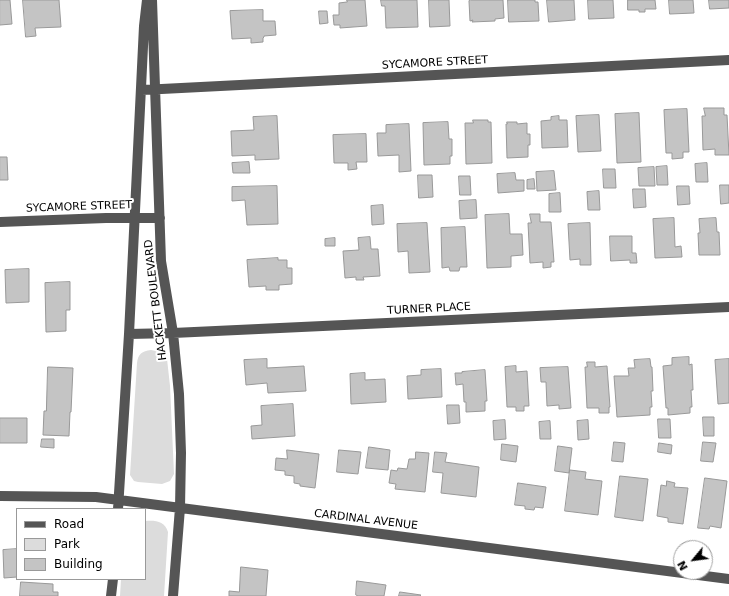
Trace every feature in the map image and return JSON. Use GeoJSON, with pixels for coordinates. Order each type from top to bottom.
{"type":"FeatureCollection","features":[{"type":"Feature","properties":{"kind":"street","name":"HACKETT BOULEVARD"},"geometry":{"type":"LineString","coordinates":[[119,504],[142,90],[144,26],[147,0]]}},
{"type":"Feature","properties":{"kind":"street","name":"HACKETT BOULEVARD"},"geometry":{"type":"LineString","coordinates":[[152,0],[160,218],[164,282],[173,333],[179,394],[180,508],[173,596]]}},
{"type":"Feature","properties":{"kind":"street","name":"SYCAMORE STREET"},"geometry":{"type":"LineString","coordinates":[[142,90],[729,60]]}},
{"type":"Feature","properties":{"kind":"street","name":"SYCAMORE STREET"},"geometry":{"type":"LineString","coordinates":[[0,222],[135,217],[160,218]]}},
{"type":"Feature","properties":{"kind":"street","name":"TURNER PLACE"},"geometry":{"type":"LineString","coordinates":[[129,334],[729,307]]}},
{"type":"Feature","properties":{"kind":"street","name":"CARDINAL AVENUE"},"geometry":{"type":"LineString","coordinates":[[0,496],[90,496],[119,504],[180,508],[729,579]]}},
{"type":"Feature","properties":{"kind":"street"},"geometry":{"type":"LineString","coordinates":[[111,596],[113,580]]}},
{"type":"Feature","properties":{"kind":"green space"},"geometry":{"type":"Polygon","coordinates":[[[151,350],[160,352],[167,359],[170,386],[174,474],[170,481],[162,484],[134,481],[130,475],[138,357],[145,351],[151,350]]]}},
{"type":"Feature","properties":{"kind":"green space"},"geometry":{"type":"Polygon","coordinates":[[[146,521],[162,523],[167,528],[168,532],[164,596],[120,596],[121,580],[146,580],[146,521]]]}},
{"type":"Feature","properties":{"kind":"building"},"geometry":{"type":"Polygon","coordinates":[[[0,0],[10,0],[12,24],[0,25],[0,0]]]}},
{"type":"Feature","properties":{"kind":"building"},"geometry":{"type":"Polygon","coordinates":[[[23,0],[59,0],[61,27],[35,28],[36,36],[26,37],[23,0]]]}},
{"type":"Feature","properties":{"kind":"building"},"geometry":{"type":"Polygon","coordinates":[[[347,0],[365,0],[367,26],[340,28],[340,25],[334,25],[333,15],[339,15],[339,3],[347,2],[347,0]]]}},
{"type":"Feature","properties":{"kind":"building"},"geometry":{"type":"Polygon","coordinates":[[[381,0],[417,0],[418,27],[386,28],[385,6],[382,6],[381,0]]]}},
{"type":"Feature","properties":{"kind":"building"},"geometry":{"type":"Polygon","coordinates":[[[429,0],[449,0],[450,26],[430,27],[429,0]]]}},
{"type":"Feature","properties":{"kind":"building"},"geometry":{"type":"Polygon","coordinates":[[[503,0],[504,18],[495,19],[495,21],[470,21],[469,1],[503,0]]]}},
{"type":"Feature","properties":{"kind":"building"},"geometry":{"type":"Polygon","coordinates":[[[508,0],[535,0],[535,2],[538,2],[539,21],[509,22],[508,0]]]}},
{"type":"Feature","properties":{"kind":"building"},"geometry":{"type":"Polygon","coordinates":[[[547,0],[574,0],[575,20],[549,22],[547,0]]]}},
{"type":"Feature","properties":{"kind":"building"},"geometry":{"type":"Polygon","coordinates":[[[588,0],[613,0],[614,18],[589,19],[588,0]]]}},
{"type":"Feature","properties":{"kind":"building"},"geometry":{"type":"Polygon","coordinates":[[[628,0],[655,0],[656,9],[645,9],[645,12],[639,12],[639,10],[628,10],[628,0]]]}},
{"type":"Feature","properties":{"kind":"building"},"geometry":{"type":"Polygon","coordinates":[[[669,0],[693,0],[694,13],[670,14],[669,0]]]}},
{"type":"Feature","properties":{"kind":"building"},"geometry":{"type":"Polygon","coordinates":[[[709,0],[729,0],[729,8],[710,9],[709,0]]]}},
{"type":"Feature","properties":{"kind":"building"},"geometry":{"type":"Polygon","coordinates":[[[263,10],[263,21],[275,21],[276,35],[264,36],[263,42],[251,43],[251,38],[232,39],[230,11],[263,10]]]}},
{"type":"Feature","properties":{"kind":"building"},"geometry":{"type":"Polygon","coordinates":[[[319,11],[327,11],[328,23],[320,24],[319,11]]]}},
{"type":"Feature","properties":{"kind":"building"},"geometry":{"type":"Polygon","coordinates":[[[704,108],[724,108],[724,115],[727,115],[729,155],[715,155],[715,149],[703,150],[702,116],[705,116],[704,108]]]}},
{"type":"Feature","properties":{"kind":"building"},"geometry":{"type":"Polygon","coordinates":[[[687,109],[689,152],[683,152],[683,158],[672,159],[672,153],[666,153],[664,110],[687,109]]]}},
{"type":"Feature","properties":{"kind":"building"},"geometry":{"type":"Polygon","coordinates":[[[639,113],[641,162],[617,163],[615,114],[639,113]]]}},
{"type":"Feature","properties":{"kind":"building"},"geometry":{"type":"Polygon","coordinates":[[[599,115],[601,151],[578,152],[576,116],[599,115]]]}},
{"type":"Feature","properties":{"kind":"building"},"geometry":{"type":"Polygon","coordinates":[[[277,116],[279,159],[255,160],[255,155],[232,156],[231,131],[254,130],[253,117],[277,116]]]}},
{"type":"Feature","properties":{"kind":"building"},"geometry":{"type":"Polygon","coordinates":[[[559,116],[559,120],[567,120],[568,147],[542,148],[541,121],[551,120],[551,117],[559,116]]]}},
{"type":"Feature","properties":{"kind":"building"},"geometry":{"type":"Polygon","coordinates":[[[473,120],[488,120],[488,122],[491,122],[492,163],[466,164],[465,123],[473,123],[473,120]]]}},
{"type":"Feature","properties":{"kind":"building"},"geometry":{"type":"Polygon","coordinates":[[[448,122],[449,139],[452,139],[452,156],[450,156],[450,164],[424,165],[423,123],[448,122]]]}},
{"type":"Feature","properties":{"kind":"building"},"geometry":{"type":"Polygon","coordinates":[[[507,122],[517,122],[517,124],[527,123],[527,134],[530,134],[528,157],[507,158],[507,122]]]}},
{"type":"Feature","properties":{"kind":"building"},"geometry":{"type":"Polygon","coordinates":[[[409,124],[411,171],[399,172],[399,155],[378,156],[377,133],[386,133],[386,125],[409,124]]]}},
{"type":"Feature","properties":{"kind":"building"},"geometry":{"type":"Polygon","coordinates":[[[366,134],[367,162],[356,162],[357,169],[348,170],[348,163],[334,163],[333,135],[366,134]]]}},
{"type":"Feature","properties":{"kind":"building"},"geometry":{"type":"Polygon","coordinates":[[[0,157],[7,157],[8,180],[0,180],[0,157]]]}},
{"type":"Feature","properties":{"kind":"building"},"geometry":{"type":"Polygon","coordinates":[[[249,162],[250,173],[233,173],[232,163],[249,162]]]}},
{"type":"Feature","properties":{"kind":"building"},"geometry":{"type":"Polygon","coordinates":[[[707,163],[708,182],[696,182],[695,164],[707,163]]]}},
{"type":"Feature","properties":{"kind":"building"},"geometry":{"type":"Polygon","coordinates":[[[667,166],[668,185],[657,185],[656,167],[667,166]]]}},
{"type":"Feature","properties":{"kind":"building"},"geometry":{"type":"Polygon","coordinates":[[[654,167],[655,186],[639,186],[638,168],[654,167]]]}},
{"type":"Feature","properties":{"kind":"building"},"geometry":{"type":"Polygon","coordinates":[[[603,169],[615,169],[616,188],[604,188],[603,169]]]}},
{"type":"Feature","properties":{"kind":"building"},"geometry":{"type":"Polygon","coordinates":[[[554,171],[556,190],[537,191],[536,172],[554,171]]]}},
{"type":"Feature","properties":{"kind":"building"},"geometry":{"type":"Polygon","coordinates":[[[515,173],[516,180],[524,180],[524,191],[498,193],[497,174],[515,173]]]}},
{"type":"Feature","properties":{"kind":"building"},"geometry":{"type":"Polygon","coordinates":[[[418,175],[432,175],[433,197],[419,198],[418,175]]]}},
{"type":"Feature","properties":{"kind":"building"},"geometry":{"type":"Polygon","coordinates":[[[459,176],[470,176],[471,195],[460,195],[459,176]]]}},
{"type":"Feature","properties":{"kind":"building"},"geometry":{"type":"Polygon","coordinates":[[[534,179],[535,189],[527,189],[527,180],[534,179]]]}},
{"type":"Feature","properties":{"kind":"building"},"geometry":{"type":"Polygon","coordinates":[[[720,185],[729,185],[729,203],[721,204],[720,185]]]}},
{"type":"Feature","properties":{"kind":"building"},"geometry":{"type":"Polygon","coordinates":[[[277,186],[278,224],[247,225],[245,200],[232,201],[232,187],[277,186]]]}},
{"type":"Feature","properties":{"kind":"building"},"geometry":{"type":"Polygon","coordinates":[[[677,186],[689,186],[690,204],[678,205],[677,186]]]}},
{"type":"Feature","properties":{"kind":"building"},"geometry":{"type":"Polygon","coordinates":[[[633,189],[645,189],[646,207],[634,208],[633,189]]]}},
{"type":"Feature","properties":{"kind":"building"},"geometry":{"type":"Polygon","coordinates":[[[599,191],[600,210],[588,210],[587,192],[599,191]]]}},
{"type":"Feature","properties":{"kind":"building"},"geometry":{"type":"Polygon","coordinates":[[[560,193],[561,212],[549,212],[549,194],[560,193]]]}},
{"type":"Feature","properties":{"kind":"building"},"geometry":{"type":"Polygon","coordinates":[[[476,200],[477,218],[460,219],[459,201],[476,200]]]}},
{"type":"Feature","properties":{"kind":"building"},"geometry":{"type":"Polygon","coordinates":[[[383,205],[384,224],[372,225],[371,206],[383,205]]]}},
{"type":"Feature","properties":{"kind":"building"},"geometry":{"type":"Polygon","coordinates":[[[509,214],[510,234],[522,234],[523,255],[511,256],[511,267],[487,268],[485,215],[509,214]]]}},
{"type":"Feature","properties":{"kind":"building"},"geometry":{"type":"Polygon","coordinates":[[[530,214],[540,214],[540,222],[551,222],[554,262],[551,262],[551,267],[543,268],[543,262],[530,263],[528,223],[531,223],[530,214]]]}},
{"type":"Feature","properties":{"kind":"building"},"geometry":{"type":"Polygon","coordinates":[[[674,218],[675,247],[681,246],[682,257],[655,258],[653,219],[674,218]]]}},
{"type":"Feature","properties":{"kind":"building"},"geometry":{"type":"Polygon","coordinates":[[[716,218],[717,232],[719,232],[720,255],[699,255],[699,219],[716,218]]]}},
{"type":"Feature","properties":{"kind":"building"},"geometry":{"type":"Polygon","coordinates":[[[427,223],[430,272],[409,273],[408,251],[398,252],[397,224],[427,223]]]}},
{"type":"Feature","properties":{"kind":"building"},"geometry":{"type":"Polygon","coordinates":[[[590,223],[591,265],[580,265],[580,259],[570,260],[568,224],[590,223]]]}},
{"type":"Feature","properties":{"kind":"building"},"geometry":{"type":"Polygon","coordinates":[[[465,227],[467,267],[460,267],[459,271],[450,271],[449,267],[442,268],[441,228],[465,227]]]}},
{"type":"Feature","properties":{"kind":"building"},"geometry":{"type":"Polygon","coordinates":[[[610,236],[632,236],[632,253],[636,253],[637,263],[630,263],[630,260],[611,261],[610,236]]]}},
{"type":"Feature","properties":{"kind":"building"},"geometry":{"type":"Polygon","coordinates":[[[370,237],[371,249],[378,249],[380,276],[363,277],[364,280],[356,280],[356,277],[345,278],[343,251],[359,250],[358,238],[370,237]]]}},
{"type":"Feature","properties":{"kind":"building"},"geometry":{"type":"Polygon","coordinates":[[[335,238],[335,246],[325,246],[325,239],[335,238]]]}},
{"type":"Feature","properties":{"kind":"building"},"geometry":{"type":"Polygon","coordinates":[[[278,258],[278,260],[287,260],[287,268],[292,268],[292,284],[279,285],[279,290],[266,290],[266,286],[249,287],[247,260],[278,258]]]}},
{"type":"Feature","properties":{"kind":"building"},"geometry":{"type":"Polygon","coordinates":[[[29,269],[29,302],[6,303],[5,270],[29,269]]]}},
{"type":"Feature","properties":{"kind":"building"},"geometry":{"type":"Polygon","coordinates":[[[70,282],[70,310],[66,310],[66,331],[46,332],[45,283],[70,282]]]}},
{"type":"Feature","properties":{"kind":"building"},"geometry":{"type":"Polygon","coordinates":[[[689,357],[689,365],[692,364],[693,390],[691,390],[692,407],[690,407],[690,413],[668,415],[668,408],[666,408],[663,366],[672,365],[672,358],[689,357]]]}},
{"type":"Feature","properties":{"kind":"building"},"geometry":{"type":"Polygon","coordinates":[[[267,359],[267,368],[304,366],[306,391],[268,393],[267,383],[246,385],[244,360],[267,359]]]}},
{"type":"Feature","properties":{"kind":"building"},"geometry":{"type":"Polygon","coordinates":[[[650,359],[652,367],[653,391],[651,391],[652,407],[650,407],[650,415],[617,417],[614,376],[629,376],[628,368],[635,368],[634,360],[650,359]]]}},
{"type":"Feature","properties":{"kind":"building"},"geometry":{"type":"Polygon","coordinates":[[[729,359],[729,403],[718,404],[715,360],[729,359]]]}},
{"type":"Feature","properties":{"kind":"building"},"geometry":{"type":"Polygon","coordinates":[[[587,362],[595,362],[595,367],[607,366],[610,407],[609,413],[599,413],[599,408],[587,408],[585,367],[587,367],[587,362]]]}},
{"type":"Feature","properties":{"kind":"building"},"geometry":{"type":"Polygon","coordinates":[[[516,366],[516,372],[527,371],[529,406],[524,406],[524,411],[516,411],[516,407],[507,407],[505,367],[516,366]]]}},
{"type":"Feature","properties":{"kind":"building"},"geometry":{"type":"Polygon","coordinates":[[[48,367],[73,368],[69,436],[43,435],[44,411],[46,411],[48,367]]]}},
{"type":"Feature","properties":{"kind":"building"},"geometry":{"type":"Polygon","coordinates":[[[568,367],[571,408],[559,409],[559,405],[547,406],[546,382],[541,382],[540,368],[568,367]]]}},
{"type":"Feature","properties":{"kind":"building"},"geometry":{"type":"Polygon","coordinates":[[[441,369],[442,397],[408,399],[407,376],[421,375],[421,370],[441,369]]]}},
{"type":"Feature","properties":{"kind":"building"},"geometry":{"type":"Polygon","coordinates":[[[485,370],[487,401],[485,401],[485,411],[466,412],[463,384],[456,385],[455,373],[485,370]]]}},
{"type":"Feature","properties":{"kind":"building"},"geometry":{"type":"Polygon","coordinates":[[[365,373],[365,380],[385,379],[386,402],[351,404],[350,374],[365,373]]]}},
{"type":"Feature","properties":{"kind":"building"},"geometry":{"type":"Polygon","coordinates":[[[293,404],[295,436],[252,439],[251,426],[262,425],[261,406],[293,404]]]}},
{"type":"Feature","properties":{"kind":"building"},"geometry":{"type":"Polygon","coordinates":[[[447,405],[459,405],[460,423],[448,424],[447,405]]]}},
{"type":"Feature","properties":{"kind":"building"},"geometry":{"type":"Polygon","coordinates":[[[703,417],[714,417],[714,436],[704,436],[703,417]]]}},
{"type":"Feature","properties":{"kind":"building"},"geometry":{"type":"Polygon","coordinates":[[[0,418],[27,418],[27,443],[0,443],[0,418]]]}},
{"type":"Feature","properties":{"kind":"building"},"geometry":{"type":"Polygon","coordinates":[[[658,419],[670,419],[671,438],[659,438],[658,419]]]}},
{"type":"Feature","properties":{"kind":"building"},"geometry":{"type":"Polygon","coordinates":[[[505,420],[506,439],[494,440],[493,421],[505,420]]]}},
{"type":"Feature","properties":{"kind":"building"},"geometry":{"type":"Polygon","coordinates":[[[588,420],[589,439],[578,440],[577,421],[588,420]]]}},
{"type":"Feature","properties":{"kind":"building"},"geometry":{"type":"Polygon","coordinates":[[[550,421],[551,439],[540,439],[539,422],[550,421]]]}},
{"type":"Feature","properties":{"kind":"building"},"geometry":{"type":"Polygon","coordinates":[[[42,439],[54,439],[54,448],[41,447],[42,439]]]}},
{"type":"Feature","properties":{"kind":"building"},"geometry":{"type":"Polygon","coordinates":[[[614,442],[625,443],[623,462],[612,461],[614,442]]]}},
{"type":"Feature","properties":{"kind":"building"},"geometry":{"type":"Polygon","coordinates":[[[703,442],[716,443],[713,462],[701,461],[703,442]]]}},
{"type":"Feature","properties":{"kind":"building"},"geometry":{"type":"Polygon","coordinates":[[[659,443],[672,445],[671,454],[658,452],[659,443]]]}},
{"type":"Feature","properties":{"kind":"building"},"geometry":{"type":"Polygon","coordinates":[[[502,444],[518,446],[516,462],[501,460],[502,444]]]}},
{"type":"Feature","properties":{"kind":"building"},"geometry":{"type":"Polygon","coordinates":[[[558,446],[572,448],[569,473],[555,471],[558,446]]]}},
{"type":"Feature","properties":{"kind":"building"},"geometry":{"type":"Polygon","coordinates":[[[369,447],[390,450],[388,470],[366,468],[369,447]]]}},
{"type":"Feature","properties":{"kind":"building"},"geometry":{"type":"Polygon","coordinates":[[[287,450],[319,454],[315,488],[300,486],[300,484],[294,483],[294,476],[285,475],[285,471],[275,470],[276,458],[287,459],[287,450]]]}},
{"type":"Feature","properties":{"kind":"building"},"geometry":{"type":"Polygon","coordinates":[[[339,450],[361,452],[358,474],[337,472],[339,450]]]}},
{"type":"Feature","properties":{"kind":"building"},"geometry":{"type":"Polygon","coordinates":[[[416,452],[429,453],[425,492],[395,489],[396,484],[389,483],[391,470],[397,471],[398,468],[407,469],[409,459],[415,459],[416,452]]]}},
{"type":"Feature","properties":{"kind":"building"},"geometry":{"type":"Polygon","coordinates":[[[435,452],[447,453],[445,462],[479,467],[476,497],[441,493],[443,473],[433,472],[435,452]]]}},
{"type":"Feature","properties":{"kind":"building"},"geometry":{"type":"Polygon","coordinates":[[[570,470],[586,472],[585,479],[602,481],[598,515],[565,511],[570,470]]]}},
{"type":"Feature","properties":{"kind":"building"},"geometry":{"type":"Polygon","coordinates":[[[620,476],[648,479],[643,521],[615,517],[620,476]]]}},
{"type":"Feature","properties":{"kind":"building"},"geometry":{"type":"Polygon","coordinates":[[[705,478],[727,481],[721,528],[710,526],[709,529],[698,528],[705,478]]]}},
{"type":"Feature","properties":{"kind":"building"},"geometry":{"type":"Polygon","coordinates":[[[667,481],[675,483],[674,487],[688,488],[683,524],[668,522],[668,518],[657,516],[661,485],[666,486],[667,481]]]}},
{"type":"Feature","properties":{"kind":"building"},"geometry":{"type":"Polygon","coordinates":[[[518,483],[546,487],[543,508],[535,507],[534,510],[525,509],[525,506],[515,505],[518,483]]]}},
{"type":"Feature","properties":{"kind":"building"},"geometry":{"type":"Polygon","coordinates":[[[16,549],[16,577],[4,578],[3,550],[16,549]]]}},
{"type":"Feature","properties":{"kind":"building"},"geometry":{"type":"Polygon","coordinates":[[[241,567],[268,570],[266,596],[229,596],[229,591],[239,592],[241,567]]]}},
{"type":"Feature","properties":{"kind":"building"},"geometry":{"type":"Polygon","coordinates":[[[357,581],[386,585],[384,596],[356,595],[357,581]]]}},
{"type":"Feature","properties":{"kind":"building"},"geometry":{"type":"Polygon","coordinates":[[[21,582],[53,584],[53,592],[58,592],[58,596],[20,596],[21,582]]]}},
{"type":"Feature","properties":{"kind":"building"},"geometry":{"type":"Polygon","coordinates":[[[400,592],[421,595],[399,596],[400,592]]]}}]}
